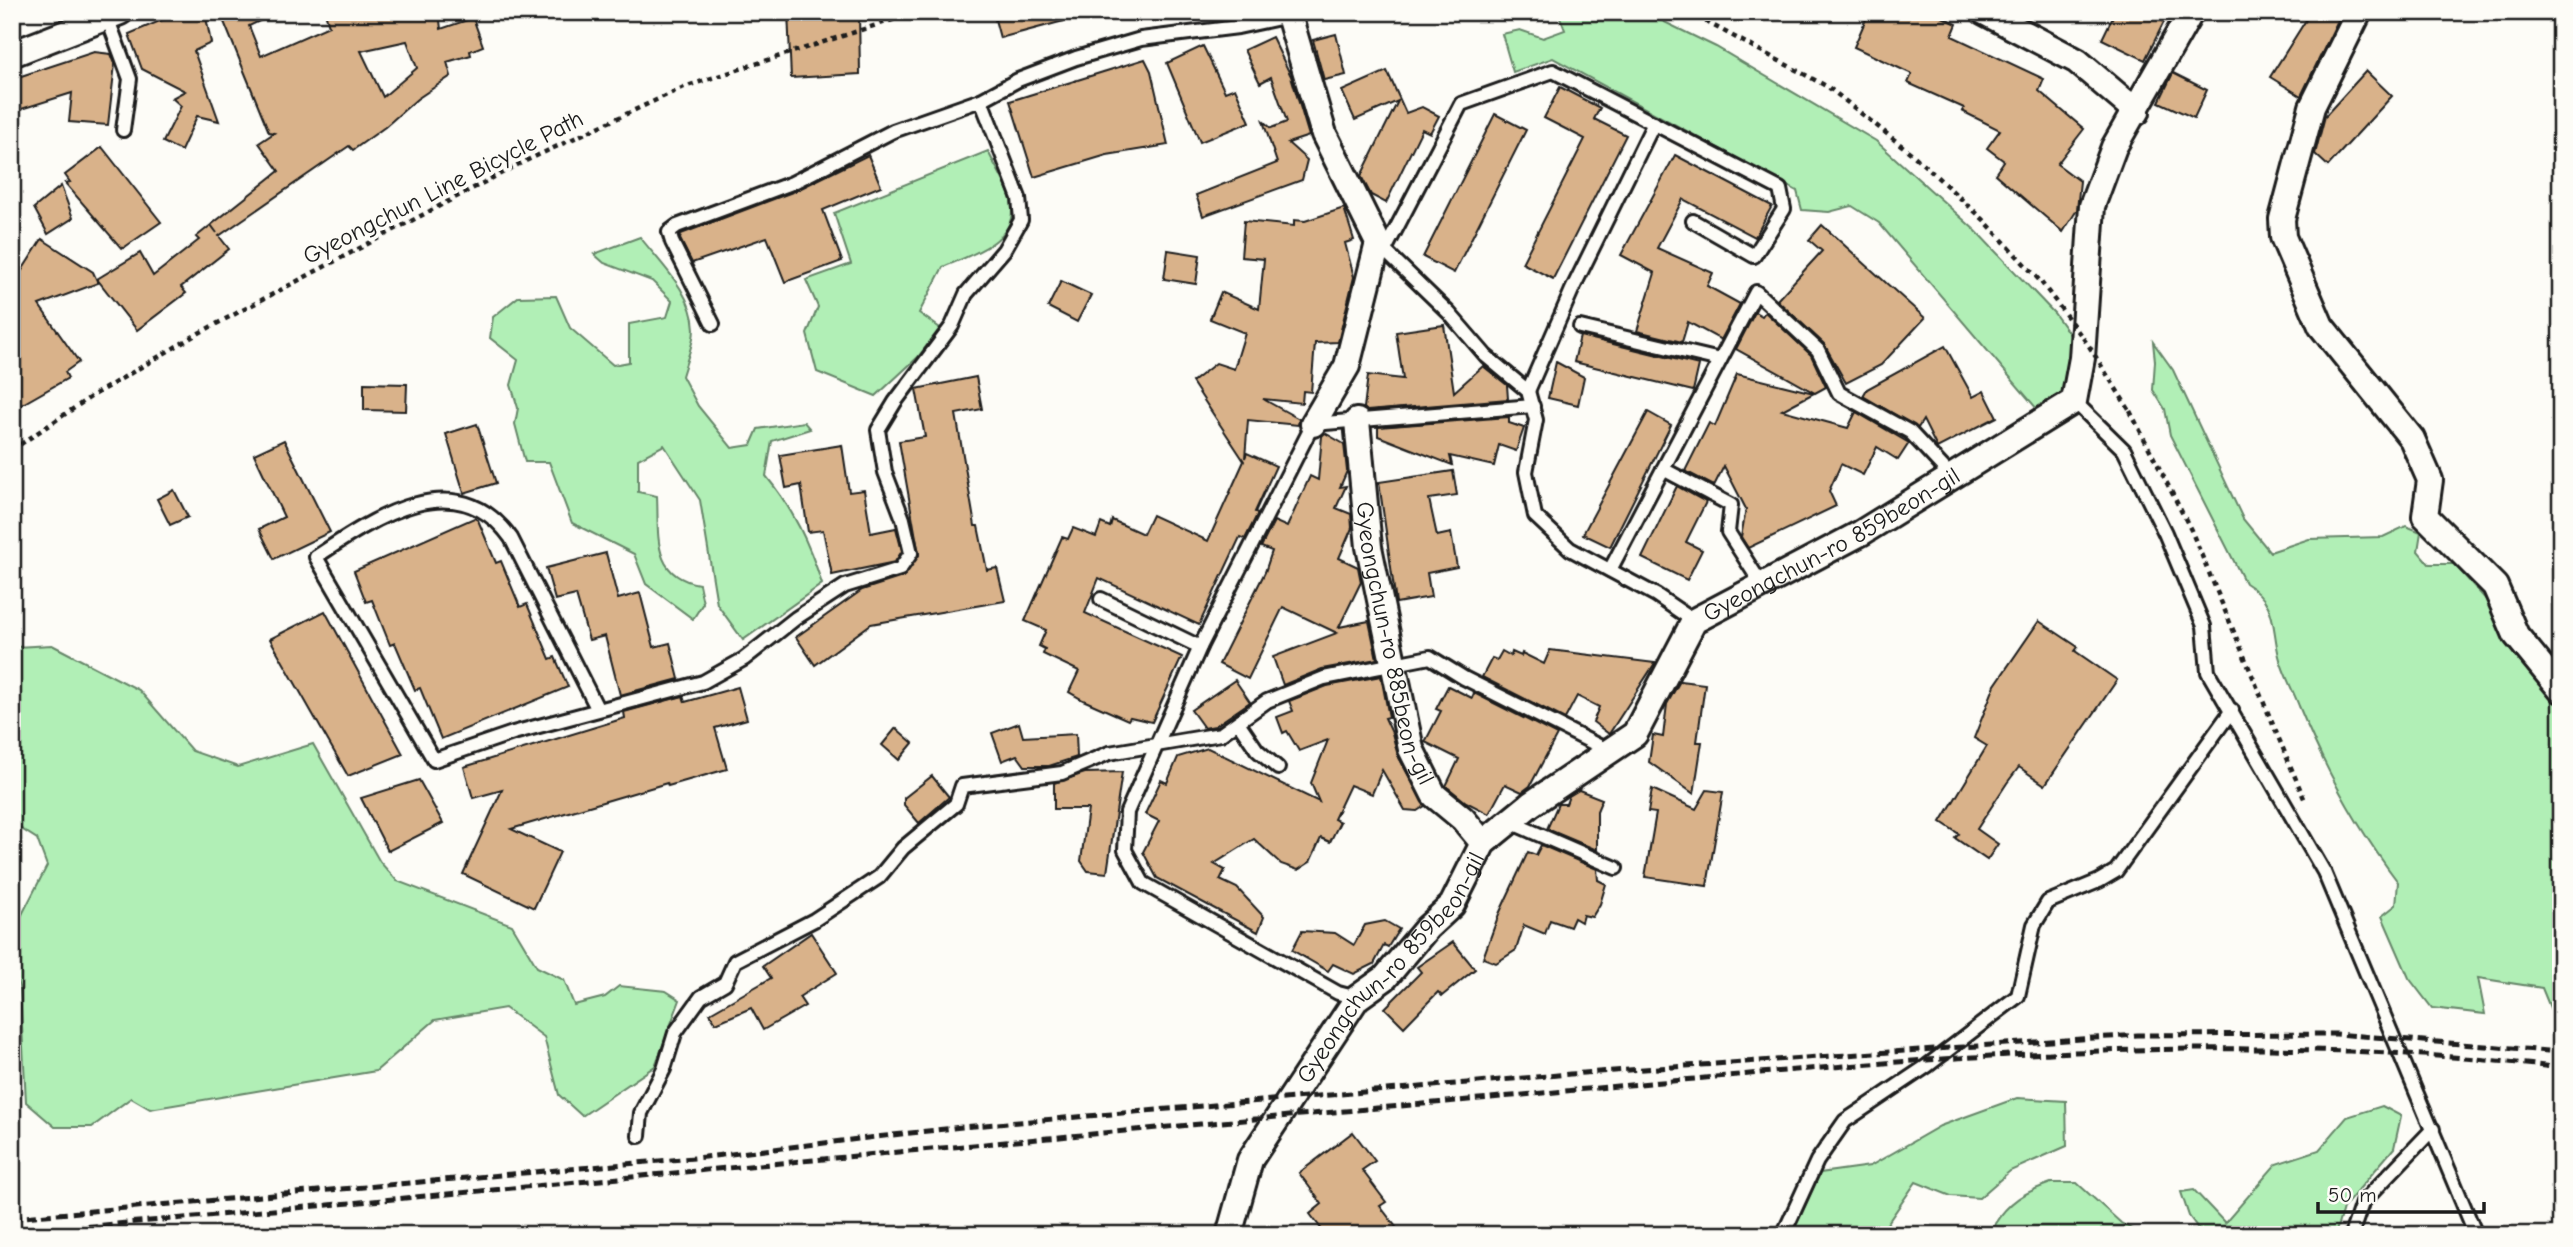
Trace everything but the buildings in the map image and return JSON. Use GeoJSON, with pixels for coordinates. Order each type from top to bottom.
{"type":"FeatureCollection","features":[{"type":"Feature","properties":{"kind":"street"},"geometry":{"type":"LineString","coordinates":[[1984,12],[2077,61],[2137,112]]}},
{"type":"Feature","properties":{"kind":"street"},"geometry":{"type":"LineString","coordinates":[[2074,401],[2082,358],[2092,206],[2114,147],[2137,112],[2191,12]]}},
{"type":"Feature","properties":{"kind":"street"},"geometry":{"type":"LineString","coordinates":[[2359,12],[2312,107],[2282,219],[2283,237],[2321,326],[2412,439],[2430,480],[2426,516],[2495,586],[2516,635],[2561,690]]}},
{"type":"Feature","properties":{"kind":"street"},"geometry":{"type":"LineString","coordinates":[[1289,14],[1324,134],[1381,247],[1347,366],[1314,424]]}},
{"type":"Feature","properties":{"kind":"street"},"geometry":{"type":"LineString","coordinates":[[12,54],[113,15]]}},
{"type":"Feature","properties":{"kind":"street","name":"Gyeongchun-ro 859beon-gil"},"geometry":{"type":"LineString","coordinates":[[1229,1235],[1250,1160],[1357,998],[1385,978],[1427,928],[1452,905],[1483,843],[1509,821],[1635,734],[1694,621],[1860,533],[2074,401]]}},
{"type":"Feature","properties":{"kind":"street","name":"Gyeongchun-ro 885beon-gil"},"geometry":{"type":"LineString","coordinates":[[1357,421],[1369,547],[1411,749],[1434,795],[1463,820],[1483,843]]}},
{"type":"Feature","properties":{"kind":"lane"},"geometry":{"type":"LineString","coordinates":[[713,324],[669,232],[792,183],[894,131],[981,100],[1018,80],[1141,39],[1238,27],[1289,14]]}},
{"type":"Feature","properties":{"kind":"lane"},"geometry":{"type":"LineString","coordinates":[[113,15],[130,79],[123,130]]}},
{"type":"Feature","properties":{"kind":"lane"},"geometry":{"type":"LineString","coordinates":[[1693,221],[1754,256],[1784,209],[1780,189],[1553,71],[1461,104],[1381,247],[1448,313],[1486,356],[1528,391],[1536,420],[1526,472],[1535,516],[1570,549],[1656,596],[1694,621]]}},
{"type":"Feature","properties":{"kind":"lane"},"geometry":{"type":"LineString","coordinates":[[597,708],[511,538],[499,521],[466,501],[435,500],[395,512],[353,532],[316,556],[433,760],[597,708],[703,682],[744,660],[796,618],[845,586],[900,569],[911,553],[903,519],[885,472],[878,430],[895,402],[952,326],[966,294],[1004,250],[1021,220],[1019,198],[981,100]]}},
{"type":"Feature","properties":{"kind":"lane"},"geometry":{"type":"LineString","coordinates":[[1528,391],[1572,290],[1654,123]]}},
{"type":"Feature","properties":{"kind":"lane"},"geometry":{"type":"LineString","coordinates":[[1610,570],[1756,292],[1818,350],[1839,393],[1910,432],[1952,477]]}},
{"type":"Feature","properties":{"kind":"lane"},"geometry":{"type":"LineString","coordinates":[[1580,327],[1720,360]]}},
{"type":"Feature","properties":{"kind":"lane"},"geometry":{"type":"LineString","coordinates":[[2074,401],[2124,450],[2165,533],[2204,626],[2208,673],[2232,710],[2323,872],[2476,1235]]}},
{"type":"Feature","properties":{"kind":"lane"},"geometry":{"type":"LineString","coordinates":[[1357,998],[1338,993],[1143,883],[1125,850],[1127,813],[1200,647],[1314,424],[1532,406]]}},
{"type":"Feature","properties":{"kind":"lane"},"geometry":{"type":"LineString","coordinates":[[1663,469],[1731,505],[1728,532],[1762,585]]}},
{"type":"Feature","properties":{"kind":"lane"},"geometry":{"type":"LineString","coordinates":[[1101,598],[1200,647]]}},
{"type":"Feature","properties":{"kind":"lane"},"geometry":{"type":"LineString","coordinates":[[639,1136],[641,1113],[664,1069],[674,1033],[701,997],[725,983],[735,961],[814,920],[879,877],[903,848],[956,804],[962,786],[1062,773],[1110,752],[1156,747],[1221,734],[1267,701],[1324,678],[1430,656],[1464,678],[1609,751]]}},
{"type":"Feature","properties":{"kind":"lane"},"geometry":{"type":"LineString","coordinates":[[1783,1235],[1817,1161],[1845,1121],[1927,1066],[2018,996],[2034,925],[2048,902],[2099,881],[2116,870],[2232,710]]}},
{"type":"Feature","properties":{"kind":"lane"},"geometry":{"type":"LineString","coordinates":[[1238,722],[1257,750],[1278,768]]}},
{"type":"Feature","properties":{"kind":"lane"},"geometry":{"type":"LineString","coordinates":[[1509,821],[1616,869]]}},
{"type":"Feature","properties":{"kind":"lane"},"geometry":{"type":"LineString","coordinates":[[2351,1235],[2362,1203],[2433,1129]]}},
{"type":"Feature","properties":{"kind":"path","name":"Gyeongchun Line Bicycle Path"},"geometry":{"type":"LineString","coordinates":[[12,450],[92,396],[199,333],[517,165],[684,87],[917,12]]}},
{"type":"Feature","properties":{"kind":"path"},"geometry":{"type":"LineString","coordinates":[[1688,12],[1828,87],[1911,153],[1983,219],[2041,282],[2089,346],[2130,411]]}},
{"type":"Feature","properties":{"kind":"green space"},"geometry":{"type":"Polygon","coordinates":[[[1558,12],[1644,12],[1716,47],[1876,141],[1976,231],[2054,313],[2078,346],[2066,391],[2037,409],[1879,223],[1852,206],[1829,212],[1802,210],[1797,191],[1553,58],[1513,72],[1502,34],[1520,30],[1543,38],[1565,30],[1558,12]]]}},
{"type":"Feature","properties":{"kind":"green space"},"geometry":{"type":"Polygon","coordinates":[[[988,151],[1011,201],[1012,215],[1008,227],[1001,236],[979,251],[943,267],[919,313],[940,328],[918,357],[876,396],[817,372],[807,334],[818,307],[806,280],[851,264],[834,213],[988,151]]]}},
{"type":"Feature","properties":{"kind":"green space"},"geometry":{"type":"Polygon","coordinates":[[[640,237],[674,279],[688,303],[694,335],[682,376],[698,406],[732,448],[751,445],[758,429],[804,422],[810,429],[772,441],[766,476],[799,527],[822,584],[743,640],[717,604],[700,500],[664,445],[638,459],[638,492],[657,496],[659,538],[665,563],[683,579],[699,584],[703,603],[693,619],[646,584],[634,554],[572,523],[549,462],[525,462],[515,424],[518,408],[511,385],[518,360],[490,338],[493,317],[518,297],[556,296],[570,328],[613,365],[629,362],[629,324],[667,317],[672,301],[652,281],[604,263],[594,254],[640,237]]]}},
{"type":"Feature","properties":{"kind":"green space"},"geometry":{"type":"Polygon","coordinates":[[[2153,342],[2173,370],[2243,519],[2270,552],[2309,539],[2383,537],[2406,526],[2421,532],[2418,551],[2429,564],[2454,564],[2490,604],[2508,643],[2561,704],[2561,1016],[2553,1015],[2542,988],[2478,978],[2485,1014],[2432,1008],[2409,978],[2382,916],[2396,905],[2398,882],[2369,841],[2331,775],[2283,669],[2268,606],[2256,591],[2245,583],[2170,435],[2165,409],[2153,390],[2153,342]]]}},
{"type":"Feature","properties":{"kind":"green space"},"geometry":{"type":"Polygon","coordinates":[[[52,645],[139,690],[192,751],[238,767],[313,744],[380,862],[397,881],[512,925],[537,967],[564,980],[574,1005],[605,997],[619,986],[666,991],[680,1000],[655,1066],[582,1116],[559,1095],[544,1037],[505,1008],[435,1020],[376,1071],[150,1109],[131,1098],[92,1127],[55,1127],[26,1102],[20,990],[12,967],[12,934],[47,866],[37,839],[12,823],[12,685],[16,647],[52,645]]]}},
{"type":"Feature","properties":{"kind":"green space"},"geometry":{"type":"Polygon","coordinates":[[[2017,1098],[2066,1101],[2067,1146],[2010,1171],[1979,1198],[1951,1196],[1916,1182],[1887,1224],[1891,1235],[1792,1235],[1820,1173],[1870,1166],[1940,1126],[2017,1098]]]}},
{"type":"Feature","properties":{"kind":"green space"},"geometry":{"type":"Polygon","coordinates":[[[2382,1106],[2401,1116],[2394,1148],[2343,1208],[2335,1235],[2203,1235],[2189,1216],[2181,1192],[2194,1190],[2225,1223],[2276,1164],[2319,1150],[2347,1117],[2382,1106]]]}},
{"type":"Feature","properties":{"kind":"green space"},"geometry":{"type":"Polygon","coordinates":[[[2051,1183],[2077,1183],[2121,1223],[2142,1235],[1995,1235],[1994,1225],[2012,1204],[2025,1194],[2051,1183]]]}},
{"type":"Feature","properties":{"kind":"railway"},"geometry":{"type":"LineString","coordinates":[[12,1218],[705,1157],[962,1127],[1570,1074],[2138,1035],[2336,1034],[2561,1052]]}},
{"type":"Feature","properties":{"kind":"railway"},"geometry":{"type":"LineString","coordinates":[[12,1233],[1724,1076],[2003,1055],[2282,1049],[2422,1055],[2561,1068]]}}]}
